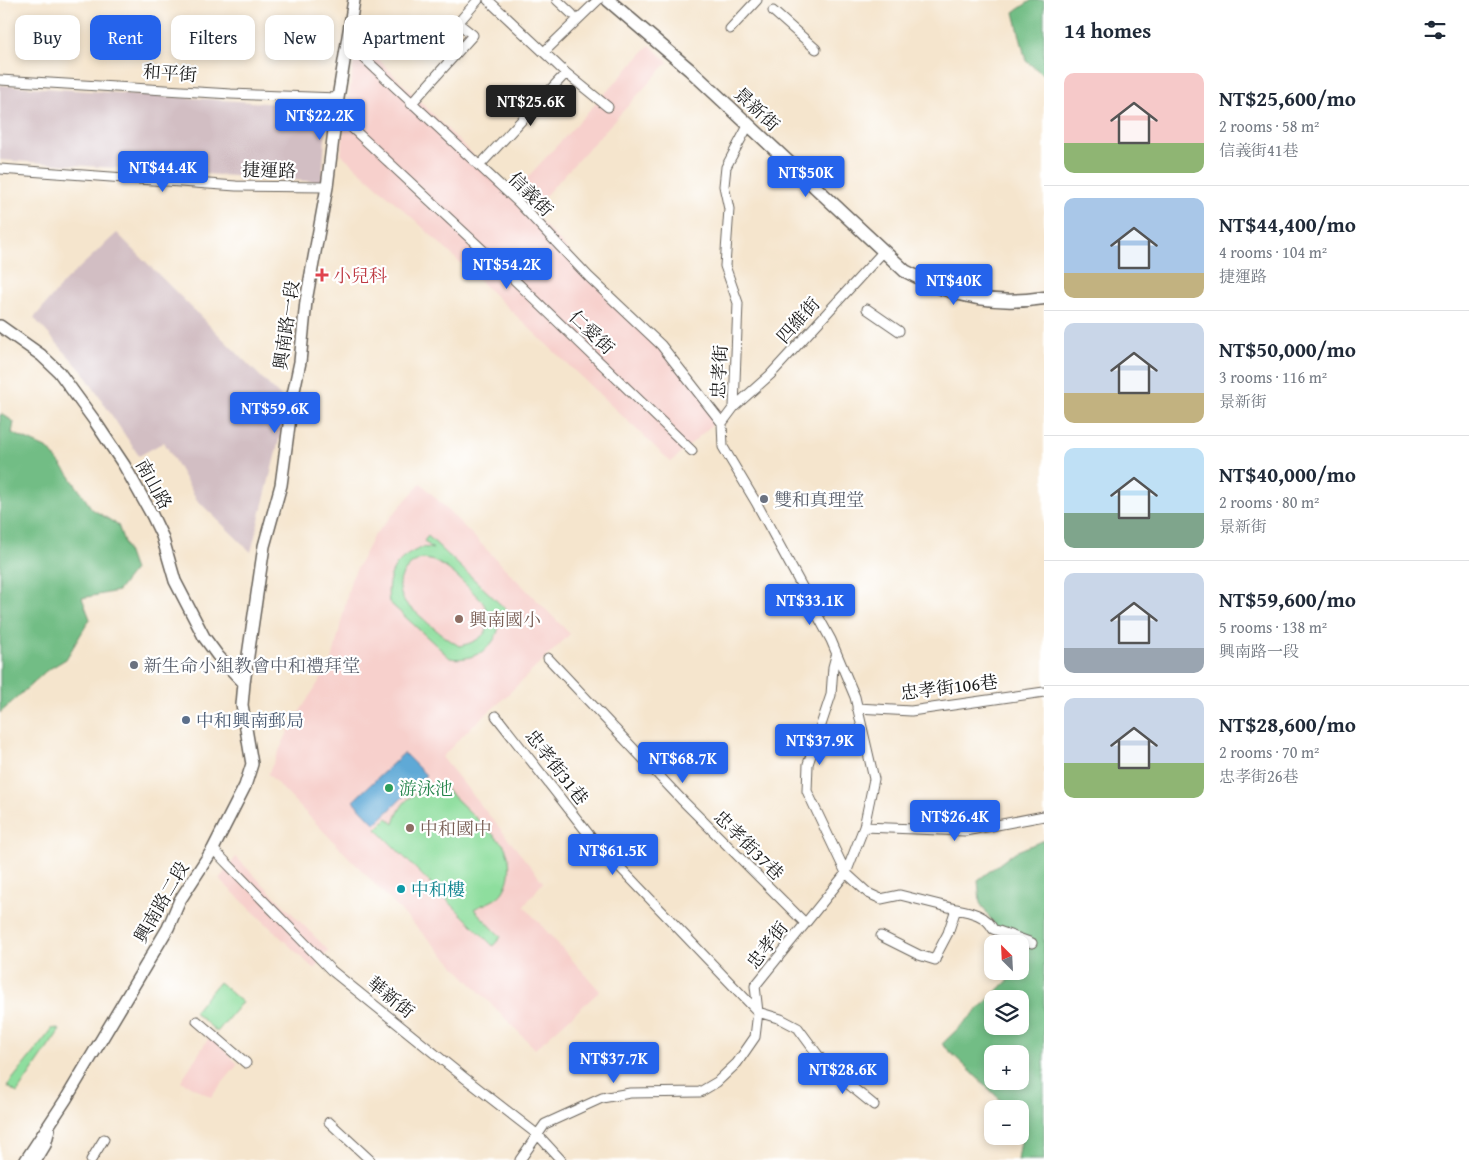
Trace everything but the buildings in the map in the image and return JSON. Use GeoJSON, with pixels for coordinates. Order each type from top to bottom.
{"type":"FeatureCollection","features":[{"type":"Feature","properties":{"kind":"main road","name":"景新街"},"geometry":{"type":"LineString","coordinates":[[608,0],[690,70],[905,271],[944,290],[983,299],[1007,301],[1044,298]]}},
{"type":"Feature","properties":{"kind":"street","name":"興南路一段"},"geometry":{"type":"LineString","coordinates":[[352,15],[354,0]]}},
{"type":"Feature","properties":{"kind":"street"},"geometry":{"type":"LineString","coordinates":[[411,104],[473,35],[458,23],[478,0]]}},
{"type":"Feature","properties":{"kind":"street"},"geometry":{"type":"LineString","coordinates":[[488,0],[566,73],[608,107]]}},
{"type":"Feature","properties":{"kind":"street"},"geometry":{"type":"LineString","coordinates":[[556,0],[572,14]]}},
{"type":"Feature","properties":{"kind":"street"},"geometry":{"type":"LineString","coordinates":[[544,52],[598,0]]}},
{"type":"Feature","properties":{"kind":"street"},"geometry":{"type":"LineString","coordinates":[[730,29],[757,0]]}},
{"type":"Feature","properties":{"kind":"street"},"geometry":{"type":"LineString","coordinates":[[773,11],[816,49]]}},
{"type":"Feature","properties":{"kind":"street","name":"興南路一段"},"geometry":{"type":"LineString","coordinates":[[244,683],[264,546],[281,485],[293,395],[300,362],[306,301],[327,187],[338,98],[345,60]]}},
{"type":"Feature","properties":{"kind":"street","name":"信義街"},"geometry":{"type":"LineString","coordinates":[[366,60],[518,202],[589,277],[660,345],[722,423]]}},
{"type":"Feature","properties":{"kind":"street"},"geometry":{"type":"LineString","coordinates":[[478,166],[566,73]]}},
{"type":"Feature","properties":{"kind":"street","name":"和平街"},"geometry":{"type":"LineString","coordinates":[[0,80],[231,94],[338,98]]}},
{"type":"Feature","properties":{"kind":"street","name":"仁愛街"},"geometry":{"type":"LineString","coordinates":[[336,114],[501,267],[692,452]]}},
{"type":"Feature","properties":{"kind":"street","name":"忠孝街"},"geometry":{"type":"LineString","coordinates":[[538,1135],[545,1124],[602,1098],[630,1093],[700,1092],[718,1082],[737,1063],[755,1037],[758,1012],[755,986],[846,873],[864,827],[874,779],[854,697],[831,640],[757,504],[723,447],[722,423],[734,407],[738,303],[725,266],[729,209],[724,186],[726,167],[749,124]]}},
{"type":"Feature","properties":{"kind":"street","name":"捷運路"},"geometry":{"type":"LineString","coordinates":[[0,169],[236,186],[327,187]]}},
{"type":"Feature","properties":{"kind":"street","name":"四維街"},"geometry":{"type":"LineString","coordinates":[[734,407],[770,376],[883,252]]}},
{"type":"Feature","properties":{"kind":"street"},"geometry":{"type":"LineString","coordinates":[[867,309],[899,331]]}},
{"type":"Feature","properties":{"kind":"street","name":"南山路"},"geometry":{"type":"LineString","coordinates":[[0,326],[41,355],[58,372],[94,420],[124,465],[152,515],[162,536],[175,581],[204,637],[218,656],[244,683]]}},
{"type":"Feature","properties":{"kind":"street"},"geometry":{"type":"LineString","coordinates":[[836,656],[833,667],[831,695],[808,764],[807,791],[846,873],[868,893],[881,899],[900,895],[972,912],[989,921],[993,929],[1032,944]]}},
{"type":"Feature","properties":{"kind":"street","name":"忠孝街37巷"},"geometry":{"type":"LineString","coordinates":[[548,658],[681,799],[805,923]]}},
{"type":"Feature","properties":{"kind":"street","name":"興南路二段"},"geometry":{"type":"LineString","coordinates":[[26,1160],[66,1099],[168,928],[180,900],[213,849],[245,786],[252,764],[242,705],[244,683]]}},
{"type":"Feature","properties":{"kind":"street","name":"忠孝街106巷"},"geometry":{"type":"LineString","coordinates":[[857,708],[910,711],[1044,692]]}},
{"type":"Feature","properties":{"kind":"street","name":"忠孝街31巷"},"geometry":{"type":"LineString","coordinates":[[496,716],[590,836],[758,1012]]}},
{"type":"Feature","properties":{"kind":"street"},"geometry":{"type":"LineString","coordinates":[[864,827],[965,831],[1044,816]]}},
{"type":"Feature","properties":{"kind":"street","name":"華新街"},"geometry":{"type":"LineString","coordinates":[[213,849],[331,970],[538,1135],[561,1160]]}},
{"type":"Feature","properties":{"kind":"street"},"geometry":{"type":"LineString","coordinates":[[881,936],[919,955],[935,960],[948,933],[956,909]]}},
{"type":"Feature","properties":{"kind":"street"},"geometry":{"type":"LineString","coordinates":[[758,1012],[781,1019],[798,1028],[826,1066],[874,1105]]}},
{"type":"Feature","properties":{"kind":"street"},"geometry":{"type":"LineString","coordinates":[[197,1021],[246,1063]]}},
{"type":"Feature","properties":{"kind":"street","name":"興南路二段"},"geometry":{"type":"LineString","coordinates":[[36,1160],[45,1145],[51,1122]]}},
{"type":"Feature","properties":{"kind":"street"},"geometry":{"type":"LineString","coordinates":[[330,1122],[370,1160]]}},
{"type":"Feature","properties":{"kind":"street"},"geometry":{"type":"LineString","coordinates":[[520,1160],[538,1135]]}},
{"type":"Feature","properties":{"kind":"street"},"geometry":{"type":"LineString","coordinates":[[90,1160],[104,1139]]}},
{"type":"Feature","properties":{"kind":"shaded area"},"geometry":{"type":"Polygon","coordinates":[[[650,45],[668,62],[531,211],[724,414],[671,462],[416,221],[341,154],[354,60],[379,60],[512,194],[650,45]]]}},
{"type":"Feature","properties":{"kind":"shaded area"},"geometry":{"type":"Polygon","coordinates":[[[0,85],[327,107],[322,182],[0,160],[0,85]]]}},
{"type":"Feature","properties":{"kind":"shaded area"},"geometry":{"type":"Polygon","coordinates":[[[117,233],[288,404],[251,552],[197,500],[164,442],[139,456],[82,371],[34,318],[65,281],[117,233]]]}},
{"type":"Feature","properties":{"kind":"shaded area","name":"中和國中"},"geometry":{"type":"Polygon","coordinates":[[[421,483],[570,634],[499,703],[472,726],[442,757],[543,882],[524,906],[600,991],[535,1049],[268,774],[292,724],[332,661],[351,580],[373,537],[421,483]]]}},
{"type":"Feature","properties":{"kind":"shaded area"},"geometry":{"type":"Polygon","coordinates":[[[236,857],[329,951],[314,969],[219,879],[236,857]]]}},
{"type":"Feature","properties":{"kind":"shaded area"},"geometry":{"type":"Polygon","coordinates":[[[210,1036],[238,1064],[211,1097],[181,1081],[210,1036]]]}},
{"type":"Feature","properties":{"kind":"green space"},"geometry":{"type":"Polygon","coordinates":[[[1032,0],[1044,0],[1044,75],[1026,61],[1014,12],[1032,0]]]}},
{"type":"Feature","properties":{"kind":"green space"},"geometry":{"type":"Polygon","coordinates":[[[2,414],[14,422],[12,433],[48,449],[67,472],[92,509],[118,525],[134,570],[118,591],[82,598],[90,619],[66,659],[46,671],[0,713],[0,415],[2,414]]]}},
{"type":"Feature","properties":{"kind":"green space"},"geometry":{"type":"Polygon","coordinates":[[[428,536],[516,619],[511,625],[498,614],[499,624],[493,642],[478,654],[460,659],[450,658],[389,602],[388,587],[395,567],[404,557],[417,550],[424,548],[433,549],[424,541],[428,536]],[[421,559],[415,562],[409,566],[402,576],[400,589],[405,602],[433,628],[459,646],[476,640],[486,631],[488,624],[489,617],[482,601],[454,574],[430,560],[421,559]]]}},
{"type":"Feature","properties":{"kind":"green space"},"geometry":{"type":"Polygon","coordinates":[[[441,787],[446,789],[503,844],[508,855],[509,875],[502,893],[493,900],[474,909],[501,937],[493,946],[376,829],[387,818],[394,824],[401,808],[410,797],[423,791],[441,787]]]}},
{"type":"Feature","properties":{"kind":"green space"},"geometry":{"type":"Polygon","coordinates":[[[1044,840],[1044,1160],[1018,1160],[1020,1145],[1029,1145],[1029,1100],[1001,1100],[990,1090],[1029,1090],[1029,1045],[984,1045],[984,1084],[942,1044],[984,1004],[984,1035],[1029,1035],[1029,990],[998,990],[1009,980],[1029,980],[1029,935],[1008,935],[999,932],[980,903],[978,880],[1015,852],[1044,840]]]}},
{"type":"Feature","properties":{"kind":"green space"},"geometry":{"type":"Polygon","coordinates":[[[219,982],[242,1002],[217,1032],[194,1012],[219,982]]]}},
{"type":"Feature","properties":{"kind":"green space"},"geometry":{"type":"Polygon","coordinates":[[[53,1028],[60,1030],[17,1093],[7,1086],[53,1028]]]}},
{"type":"Feature","properties":{"kind":"water","name":"游泳池"},"geometry":{"type":"Polygon","coordinates":[[[404,753],[426,775],[375,824],[353,801],[404,753]]]}},
{"type":"Feature","properties":{"kind":"place","name":"小兒科"},"geometry":{"type":"Point","coordinates":[322,275]}},
{"type":"Feature","properties":{"kind":"place","name":"雙和真理堂"},"geometry":{"type":"Point","coordinates":[764,499]}},
{"type":"Feature","properties":{"kind":"place","name":"興南國小"},"geometry":{"type":"Point","coordinates":[459,619]}},
{"type":"Feature","properties":{"kind":"place","name":"新生命小組教會中和禮拜堂"},"geometry":{"type":"Point","coordinates":[134,665]}},
{"type":"Feature","properties":{"kind":"place","name":"中和興南郵局"},"geometry":{"type":"Point","coordinates":[186,720]}},
{"type":"Feature","properties":{"kind":"place","name":"游泳池"},"geometry":{"type":"Point","coordinates":[389,788]}},
{"type":"Feature","properties":{"kind":"place","name":"中和國中"},"geometry":{"type":"Point","coordinates":[410,828]}},
{"type":"Feature","properties":{"kind":"place","name":"中和樓"},"geometry":{"type":"Point","coordinates":[401,889]}}]}
